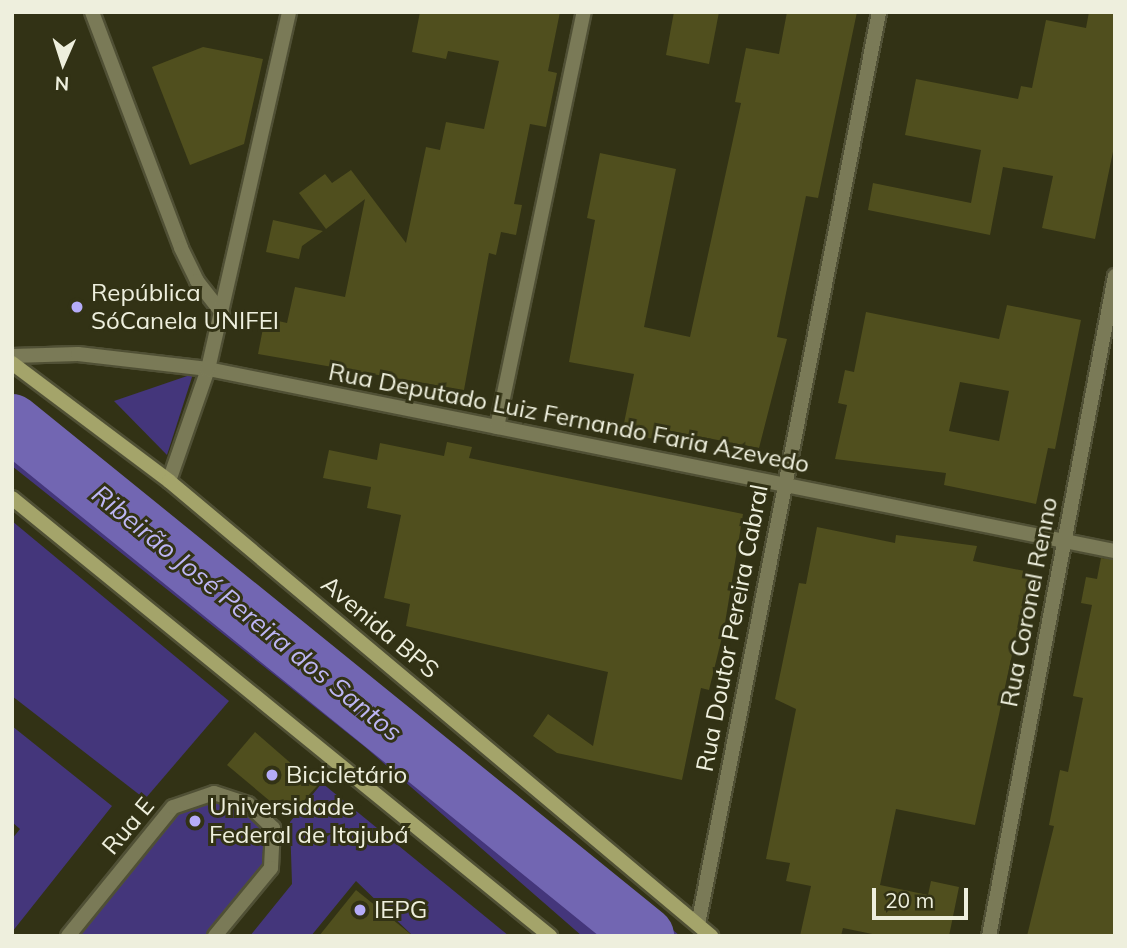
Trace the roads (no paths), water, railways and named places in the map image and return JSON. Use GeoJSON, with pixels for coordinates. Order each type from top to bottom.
{"type":"FeatureCollection","features":[{"type":"Feature","properties":{"kind":"main road","name":"Avenida BPS"},"geometry":{"type":"LineString","coordinates":[[12,363],[169,481],[711,936]]}},
{"type":"Feature","properties":{"kind":"main road"},"geometry":{"type":"LineString","coordinates":[[12,498],[550,936]]}},
{"type":"Feature","properties":{"kind":"street"},"geometry":{"type":"LineString","coordinates":[[92,12],[181,248],[197,281],[222,313]]}},
{"type":"Feature","properties":{"kind":"street"},"geometry":{"type":"LineString","coordinates":[[169,481],[208,369],[289,12]]}},
{"type":"Feature","properties":{"kind":"street"},"geometry":{"type":"LineString","coordinates":[[498,427],[584,12]]}},
{"type":"Feature","properties":{"kind":"street","name":"Rua Doutor Pereira Cabral"},"geometry":{"type":"LineString","coordinates":[[698,924],[878,12]]}},
{"type":"Feature","properties":{"kind":"street","name":"Rua Coronel Renno"},"geometry":{"type":"LineString","coordinates":[[989,936],[1115,276]]}},
{"type":"Feature","properties":{"kind":"street","name":"Rua Deputado Luiz Fernando Faria Azevedo"},"geometry":{"type":"LineString","coordinates":[[12,356],[78,354],[208,369],[1115,551]]}},
{"type":"Feature","properties":{"kind":"street","name":"Rua E"},"geometry":{"type":"LineString","coordinates":[[68,936],[173,807],[214,793],[248,804],[273,828],[271,868],[215,936]]}},
{"type":"Feature","properties":{"kind":"waterway","name":"Ribeirão José Pereira dos Santos"},"geometry":{"type":"LineString","coordinates":[[12,423],[645,936]]}},
{"type":"Feature","properties":{"kind":"place","name":"República SóCanela UNIFEI"},"geometry":{"type":"Point","coordinates":[77,307]}},
{"type":"Feature","properties":{"kind":"place","name":"Bicicletário"},"geometry":{"type":"Point","coordinates":[272,775]}},
{"type":"Feature","properties":{"kind":"place","name":"Universidade Federal de Itajubá"},"geometry":{"type":"Point","coordinates":[195,821]}},
{"type":"Feature","properties":{"kind":"place","name":"IEPG"},"geometry":{"type":"Point","coordinates":[360,910]}}]}
